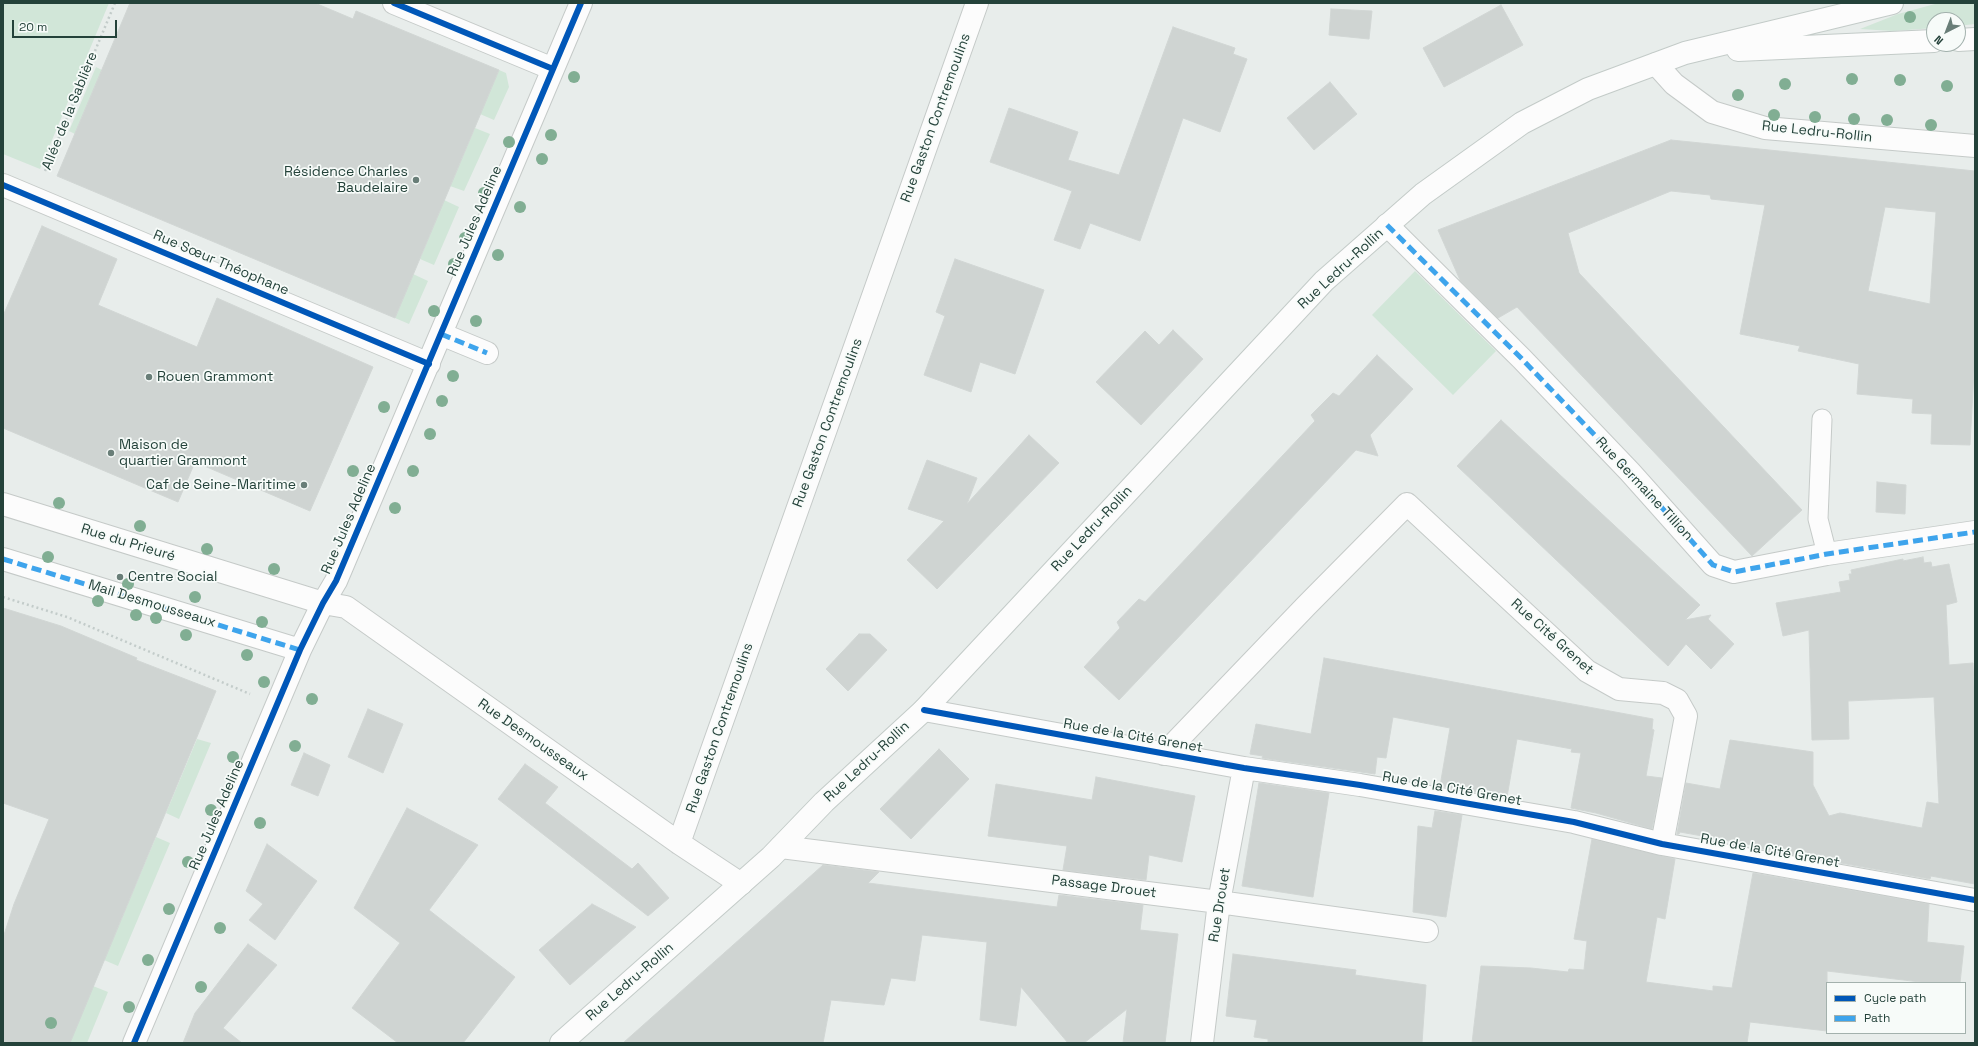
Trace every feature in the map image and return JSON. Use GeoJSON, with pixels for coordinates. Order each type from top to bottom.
{"type":"FeatureCollection","features":[{"type":"Feature","properties":{"kind":"street"},"geometry":{"type":"LineString","coordinates":[[394,3],[553,69]]}},
{"type":"Feature","properties":{"kind":"street","name":"Rue Jules Adeline"},"geometry":{"type":"LineString","coordinates":[[134,1043],[300,650],[323,603],[336,582],[581,3]]}},
{"type":"Feature","properties":{"kind":"street","name":"Rue Gaston Contremoulins"},"geometry":{"type":"LineString","coordinates":[[680,843],[977,3]]}},
{"type":"Feature","properties":{"kind":"street","name":"Rue Ledru-Rollin"},"geometry":{"type":"LineString","coordinates":[[561,1043],[741,884],[781,847],[824,802],[924,710],[1324,281],[1423,194],[1522,123],[1588,89],[1685,53],[1892,3]]}},
{"type":"Feature","properties":{"kind":"street","name":"Rue Ledru-Rollin"},"geometry":{"type":"LineString","coordinates":[[1685,53],[1926,41]]}},
{"type":"Feature","properties":{"kind":"street","name":"Rue Ledru-Rollin"},"geometry":{"type":"LineString","coordinates":[[1656,64],[1674,84],[1712,112],[1765,128],[1975,146]]}},
{"type":"Feature","properties":{"kind":"street","name":"Rue Sœur Théophane"},"geometry":{"type":"LineString","coordinates":[[3,185],[429,364]]}},
{"type":"Feature","properties":{"kind":"street","name":"Rue Germaine Tillion"},"geometry":{"type":"LineString","coordinates":[[1388,225],[1522,359],[1630,472],[1713,565],[1734,572],[1827,554],[1975,532]]}},
{"type":"Feature","properties":{"kind":"street"},"geometry":{"type":"LineString","coordinates":[[441,334],[487,353]]}},
{"type":"Feature","properties":{"kind":"street","name":"Rue du Prieuré"},"geometry":{"type":"LineString","coordinates":[[3,504],[323,603]]}},
{"type":"Feature","properties":{"kind":"street","name":"Rue Cité Grenet"},"geometry":{"type":"LineString","coordinates":[[1164,754],[1306,606],[1407,504],[1587,672],[1619,689],[1663,693],[1677,700],[1686,716],[1662,844]]}},
{"type":"Feature","properties":{"kind":"street","name":"Mail Desmousseaux"},"geometry":{"type":"LineString","coordinates":[[3,559],[300,650]]}},
{"type":"Feature","properties":{"kind":"street","name":"Rue Desmousseaux"},"geometry":{"type":"LineString","coordinates":[[323,603],[346,607],[680,843],[741,884]]}},
{"type":"Feature","properties":{"kind":"street","name":"Rue de la Cité Grenet"},"geometry":{"type":"LineString","coordinates":[[924,710],[1244,768],[1360,785],[1574,822],[1662,844],[1975,900]]}},
{"type":"Feature","properties":{"kind":"street","name":"Rue Drouet"},"geometry":{"type":"LineString","coordinates":[[1202,1043],[1219,902],[1244,768]]}},
{"type":"Feature","properties":{"kind":"street","name":"Passage Drouet"},"geometry":{"type":"LineString","coordinates":[[781,847],[1219,902],[1427,931]]}},
{"type":"Feature","properties":{"kind":"lane"},"geometry":{"type":"LineString","coordinates":[[1822,419],[1818,519],[1827,554]]}},
{"type":"Feature","properties":{"kind":"path"},"geometry":{"type":"LineString","coordinates":[[3,597],[67,617],[277,705]]}},
{"type":"Feature","properties":{"kind":"green space"},"geometry":{"type":"Polygon","coordinates":[[[3,3],[109,3],[40,169],[3,154],[3,3]]]}},
{"type":"Feature","properties":{"kind":"green space"},"geometry":{"type":"Polygon","coordinates":[[[1975,3],[1975,24],[1966,25],[1966,12],[1926,12],[1926,29],[1893,31],[1860,29],[1898,14],[1935,4],[1975,3]]]}},
{"type":"Feature","properties":{"kind":"green space"},"geometry":{"type":"Polygon","coordinates":[[[96,67],[102,70],[75,134],[69,131],[96,67]]]}},
{"type":"Feature","properties":{"kind":"green space"},"geometry":{"type":"Polygon","coordinates":[[[499,70],[506,73],[509,87],[494,120],[480,114],[499,70]]]}},
{"type":"Feature","properties":{"kind":"green space"},"geometry":{"type":"Polygon","coordinates":[[[475,128],[490,134],[464,191],[450,186],[475,128]]]}},
{"type":"Feature","properties":{"kind":"green space"},"geometry":{"type":"Polygon","coordinates":[[[444,200],[459,207],[434,265],[420,259],[444,200]]]}},
{"type":"Feature","properties":{"kind":"green space"},"geometry":{"type":"Polygon","coordinates":[[[1415,271],[1496,351],[1453,395],[1372,315],[1415,271]]]}},
{"type":"Feature","properties":{"kind":"green space"},"geometry":{"type":"Polygon","coordinates":[[[413,274],[428,281],[409,324],[395,318],[413,274]]]}},
{"type":"Feature","properties":{"kind":"green space"},"geometry":{"type":"Polygon","coordinates":[[[197,739],[211,743],[179,819],[166,813],[197,739]]]}},
{"type":"Feature","properties":{"kind":"green space"},"geometry":{"type":"Polygon","coordinates":[[[156,837],[170,843],[118,966],[104,960],[156,837]]]}},
{"type":"Feature","properties":{"kind":"green space"},"geometry":{"type":"Polygon","coordinates":[[[93,986],[108,992],[87,1043],[69,1043],[93,986]]]}},
{"type":"Feature","properties":{"kind":"building"},"geometry":{"type":"Polygon","coordinates":[[[130,3],[315,3],[353,19],[356,11],[499,70],[395,318],[57,176],[130,3]]]}},
{"type":"Feature","properties":{"kind":"building"},"geometry":{"type":"Polygon","coordinates":[[[1501,5],[1523,45],[1444,87],[1423,48],[1501,5]]]}},
{"type":"Feature","properties":{"kind":"building"},"geometry":{"type":"Polygon","coordinates":[[[1331,9],[1372,11],[1369,39],[1329,35],[1331,9]]]}},
{"type":"Feature","properties":{"kind":"building"},"geometry":{"type":"Polygon","coordinates":[[[1173,27],[1235,48],[1233,54],[1247,59],[1220,132],[1183,118],[1140,241],[1090,223],[1080,249],[1054,240],[1072,191],[990,162],[1009,108],[1078,132],[1068,160],[1119,175],[1173,27]]]}},
{"type":"Feature","properties":{"kind":"building"},"geometry":{"type":"Polygon","coordinates":[[[1330,82],[1357,114],[1314,150],[1287,118],[1330,82]]]}},
{"type":"Feature","properties":{"kind":"building"},"geometry":{"type":"Polygon","coordinates":[[[1671,140],[1975,171],[1975,353],[1970,445],[1931,444],[1932,414],[1912,413],[1913,399],[1857,394],[1859,364],[1798,351],[1800,346],[1740,334],[1765,205],[1711,199],[1710,195],[1671,191],[1568,233],[1579,273],[1802,510],[1752,556],[1517,307],[1498,318],[1460,280],[1438,230],[1671,140]],[[1885,207],[1868,291],[1930,304],[1936,212],[1885,207]]]}},
{"type":"Feature","properties":{"kind":"building"},"geometry":{"type":"Polygon","coordinates":[[[42,226],[117,259],[98,305],[197,347],[217,298],[373,367],[310,511],[195,462],[178,502],[3,428],[3,316],[42,226]]]}},
{"type":"Feature","properties":{"kind":"building"},"geometry":{"type":"Polygon","coordinates":[[[955,259],[1044,290],[1015,374],[980,362],[971,392],[924,375],[945,316],[936,312],[955,259]]]}},
{"type":"Feature","properties":{"kind":"building"},"geometry":{"type":"Polygon","coordinates":[[[1173,330],[1203,359],[1141,425],[1096,382],[1145,331],[1159,345],[1173,330]]]}},
{"type":"Feature","properties":{"kind":"building"},"geometry":{"type":"Polygon","coordinates":[[[1377,355],[1413,389],[1370,435],[1378,456],[1356,450],[1119,700],[1084,667],[1120,628],[1117,622],[1139,599],[1145,602],[1315,421],[1311,415],[1333,393],[1339,396],[1377,355]]]}},
{"type":"Feature","properties":{"kind":"building"},"geometry":{"type":"Polygon","coordinates":[[[1501,420],[1700,605],[1685,620],[1711,615],[1708,619],[1734,644],[1711,669],[1686,644],[1668,666],[1457,466],[1501,420]]]}},
{"type":"Feature","properties":{"kind":"building"},"geometry":{"type":"Polygon","coordinates":[[[1029,435],[1059,463],[937,589],[907,560],[944,521],[908,509],[927,460],[977,478],[967,504],[1029,435]]]}},
{"type":"Feature","properties":{"kind":"building"},"geometry":{"type":"Polygon","coordinates":[[[1877,482],[1906,485],[1905,514],[1876,512],[1877,482]]]}},
{"type":"Feature","properties":{"kind":"building"},"geometry":{"type":"Polygon","coordinates":[[[1923,557],[1924,563],[1931,562],[1932,567],[1949,564],[1957,602],[1946,605],[1949,665],[1973,663],[1975,709],[1975,884],[1931,876],[1930,879],[1757,848],[1758,846],[1680,832],[1677,834],[1686,783],[1720,789],[1730,740],[1813,752],[1813,785],[1829,816],[1840,813],[1922,828],[1927,802],[1939,804],[1934,697],[1848,701],[1849,739],[1812,740],[1809,630],[1783,636],[1776,603],[1841,592],[1839,582],[1850,580],[1849,574],[1852,574],[1851,570],[1903,559],[1903,561],[1923,557]]]}},
{"type":"Feature","properties":{"kind":"building"},"geometry":{"type":"Polygon","coordinates":[[[3,608],[61,626],[137,658],[136,660],[216,691],[70,1043],[3,1043],[3,938],[14,904],[49,819],[3,803],[3,608]]]}},
{"type":"Feature","properties":{"kind":"building"},"geometry":{"type":"Polygon","coordinates":[[[859,634],[870,634],[887,650],[848,691],[826,669],[859,634]]]}},
{"type":"Feature","properties":{"kind":"building"},"geometry":{"type":"Polygon","coordinates":[[[1324,658],[1653,719],[1652,729],[1654,730],[1646,776],[1662,778],[1652,829],[1596,813],[1571,808],[1581,753],[1571,752],[1572,749],[1517,739],[1507,797],[1440,786],[1450,728],[1393,717],[1386,758],[1377,757],[1375,774],[1262,758],[1263,756],[1250,754],[1256,724],[1311,734],[1324,658]]]}},
{"type":"Feature","properties":{"kind":"building"},"geometry":{"type":"Polygon","coordinates":[[[368,709],[403,724],[383,773],[348,757],[368,709]]]}},
{"type":"Feature","properties":{"kind":"building"},"geometry":{"type":"Polygon","coordinates":[[[939,749],[969,779],[911,839],[880,809],[939,749]]]}},
{"type":"Feature","properties":{"kind":"building"},"geometry":{"type":"Polygon","coordinates":[[[304,753],[330,765],[318,796],[291,785],[304,753]]]}},
{"type":"Feature","properties":{"kind":"building"},"geometry":{"type":"Polygon","coordinates":[[[525,764],[558,787],[545,803],[632,869],[638,863],[669,898],[648,916],[498,799],[525,764]]]}},
{"type":"Feature","properties":{"kind":"building"},"geometry":{"type":"Polygon","coordinates":[[[1096,777],[1195,796],[1182,862],[1149,855],[1146,880],[1063,870],[1067,846],[988,836],[996,784],[1092,800],[1096,777]]]}},
{"type":"Feature","properties":{"kind":"building"},"geometry":{"type":"Polygon","coordinates":[[[1259,783],[1329,793],[1313,897],[1242,886],[1259,783]]]}},
{"type":"Feature","properties":{"kind":"building"},"geometry":{"type":"Polygon","coordinates":[[[407,808],[478,845],[429,910],[515,977],[463,1043],[398,1043],[352,1008],[400,943],[354,908],[407,808]]]}},
{"type":"Feature","properties":{"kind":"building"},"geometry":{"type":"Polygon","coordinates":[[[1435,811],[1462,815],[1446,917],[1413,912],[1418,826],[1432,828],[1435,811]]]}},
{"type":"Feature","properties":{"kind":"building"},"geometry":{"type":"Polygon","coordinates":[[[1592,839],[1675,859],[1665,919],[1657,917],[1646,982],[1713,991],[1713,986],[1732,988],[1753,873],[1929,904],[1927,942],[1964,946],[1960,982],[1920,982],[1827,971],[1826,1031],[1750,1022],[1747,1043],[1472,1043],[1481,966],[1531,968],[1568,972],[1569,969],[1584,970],[1587,941],[1574,939],[1592,839]]]}},
{"type":"Feature","properties":{"kind":"building"},"geometry":{"type":"Polygon","coordinates":[[[267,844],[317,881],[275,940],[249,920],[263,904],[246,891],[267,844]]]}},
{"type":"Feature","properties":{"kind":"building"},"geometry":{"type":"Polygon","coordinates":[[[823,865],[879,872],[868,883],[1057,907],[1059,895],[1143,905],[1140,930],[1178,934],[1165,1043],[1123,1043],[1127,1009],[1084,1043],[1068,1043],[1021,987],[1016,1026],[980,1020],[987,942],[922,935],[915,981],[891,978],[884,1005],[831,1000],[823,1043],[623,1043],[823,865]]]}},
{"type":"Feature","properties":{"kind":"building"},"geometry":{"type":"Polygon","coordinates":[[[592,904],[636,927],[570,985],[539,950],[592,904]]]}},
{"type":"Feature","properties":{"kind":"building"},"geometry":{"type":"Polygon","coordinates":[[[248,944],[277,965],[223,1028],[242,1043],[183,1043],[195,1013],[248,944]]]}},
{"type":"Feature","properties":{"kind":"building"},"geometry":{"type":"Polygon","coordinates":[[[1233,954],[1356,970],[1355,975],[1426,985],[1422,1043],[1268,1043],[1268,1039],[1254,1037],[1257,1020],[1226,1016],[1233,954]]]}},
{"type":"Feature","properties":{"kind":"marked path"},"geometry":{"type":"LineString","coordinates":[[1387,225],[1522,359],[1630,472],[1713,565],[1734,572],[1827,554],[1975,532]]}},
{"type":"Feature","properties":{"kind":"marked path"},"geometry":{"type":"LineString","coordinates":[[441,334],[487,353]]}},
{"type":"Feature","properties":{"kind":"marked path"},"geometry":{"type":"LineString","coordinates":[[3,559],[300,650]]}},
{"type":"Feature","properties":{"kind":"cycle path"},"geometry":{"type":"LineString","coordinates":[[394,3],[553,69]]}},
{"type":"Feature","properties":{"kind":"cycle path"},"geometry":{"type":"LineString","coordinates":[[134,1043],[300,650],[323,603],[336,581],[581,3]]}},
{"type":"Feature","properties":{"kind":"cycle path"},"geometry":{"type":"LineString","coordinates":[[3,185],[429,364]]}},
{"type":"Feature","properties":{"kind":"cycle path"},"geometry":{"type":"LineString","coordinates":[[924,710],[1244,768],[1360,785],[1574,822],[1662,844],[1975,900]]}},
{"type":"Feature","properties":{"kind":"place","name":"Résidence Charles Baudelaire"},"geometry":{"type":"Point","coordinates":[416,180]}},
{"type":"Feature","properties":{"kind":"place","name":"Rouen Grammont"},"geometry":{"type":"Point","coordinates":[149,377]}},
{"type":"Feature","properties":{"kind":"place","name":"Maison de quartier Grammont"},"geometry":{"type":"Point","coordinates":[111,453]}},
{"type":"Feature","properties":{"kind":"place","name":"Caf de Seine-Maritime"},"geometry":{"type":"Point","coordinates":[304,485]}},
{"type":"Feature","properties":{"kind":"place","name":"Centre Social"},"geometry":{"type":"Point","coordinates":[120,577]}}]}
